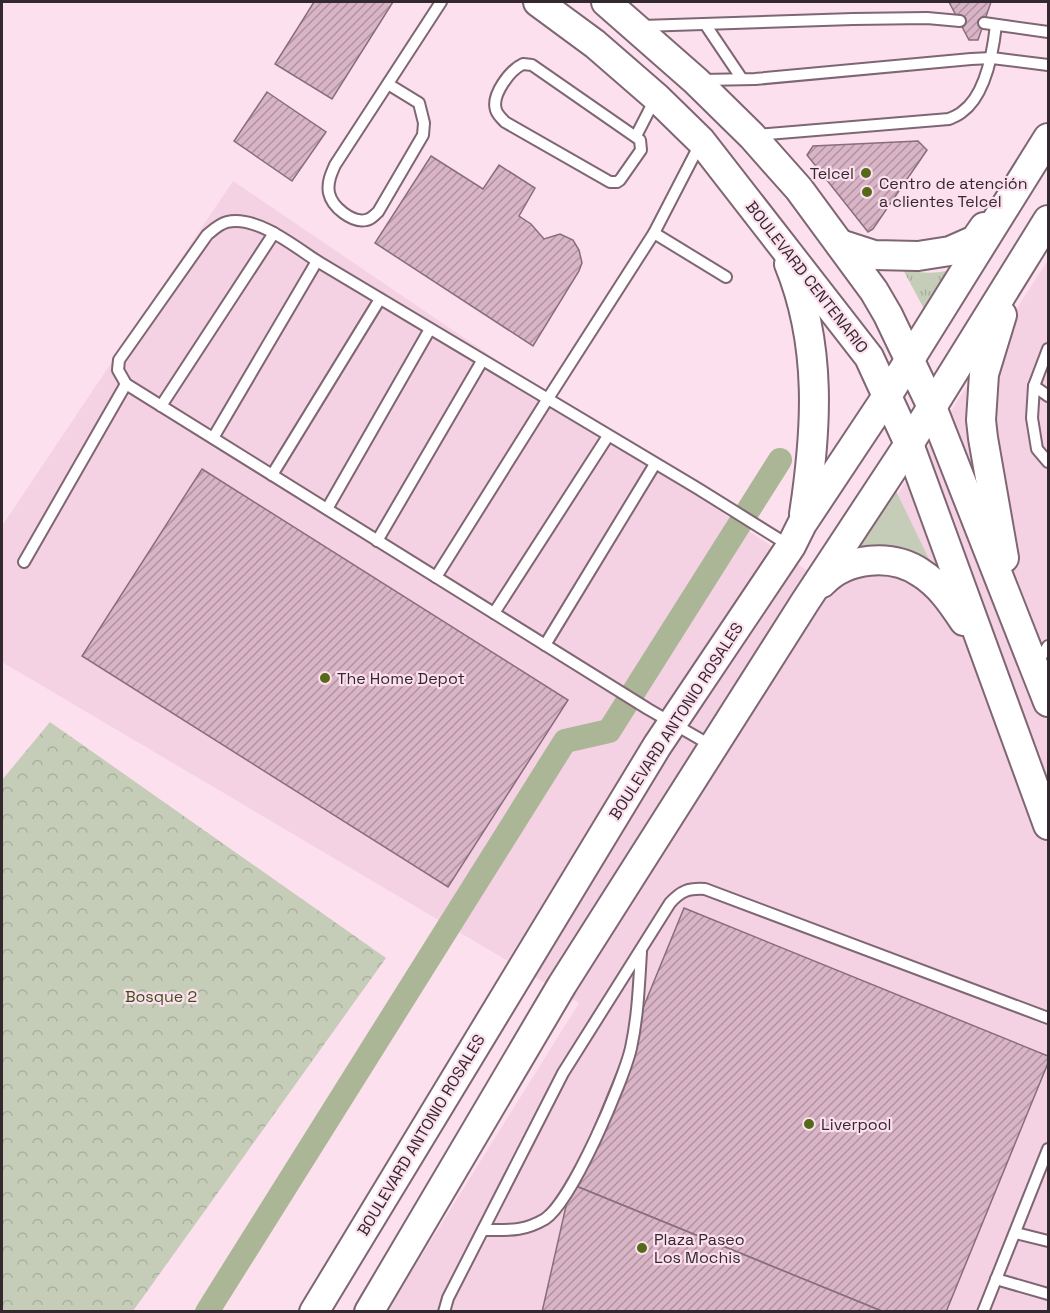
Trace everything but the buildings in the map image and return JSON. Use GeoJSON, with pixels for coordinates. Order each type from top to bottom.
{"type":"FeatureCollection","features":[{"type":"Feature","properties":{"kind":"main road","name":"BOULEVARD CENTENARIO"},"geometry":{"type":"LineString","coordinates":[[538,2],[595,44],[656,97],[701,141],[778,237],[869,357],[909,444],[1048,825]]}},
{"type":"Feature","properties":{"kind":"main road"},"geometry":{"type":"LineString","coordinates":[[606,2],[696,81],[752,136],[799,189],[888,315],[932,407],[1015,619],[1041,657],[1048,702]]}},
{"type":"Feature","properties":{"kind":"main road","name":"BOULEVARD ANTONIO ROSALES"},"geometry":{"type":"LineString","coordinates":[[315,1311],[659,716],[887,396],[1048,138]]}},
{"type":"Feature","properties":{"kind":"main road"},"geometry":{"type":"LineString","coordinates":[[840,244],[874,255],[918,256],[950,251],[975,240],[1026,174]]}},
{"type":"Feature","properties":{"kind":"main road"},"geometry":{"type":"LineString","coordinates":[[369,1311],[562,985],[909,444],[1048,220]]}},
{"type":"Feature","properties":{"kind":"main road"},"geometry":{"type":"LineString","coordinates":[[778,237],[800,292],[811,352],[815,403],[812,459],[787,534]]}},
{"type":"Feature","properties":{"kind":"main road"},"geometry":{"type":"LineString","coordinates":[[1007,286],[1001,317],[984,375],[981,420],[1015,619]]}},
{"type":"Feature","properties":{"kind":"main road"},"geometry":{"type":"LineString","coordinates":[[805,603],[826,579],[843,568],[863,561],[884,560],[903,564],[920,572],[948,597],[996,683]]}},
{"type":"Feature","properties":{"kind":"lane"},"geometry":{"type":"LineString","coordinates":[[388,84],[419,103],[423,112],[423,135],[378,212],[370,219],[353,219],[334,205],[329,194],[329,181],[335,165],[441,2]]}},
{"type":"Feature","properties":{"kind":"lane"},"geometry":{"type":"LineString","coordinates":[[635,27],[927,18],[960,21]]}},
{"type":"Feature","properties":{"kind":"lane"},"geometry":{"type":"LineString","coordinates":[[984,23],[1048,32]]}},
{"type":"Feature","properties":{"kind":"lane"},"geometry":{"type":"LineString","coordinates":[[705,24],[742,79]]}},
{"type":"Feature","properties":{"kind":"lane"},"geometry":{"type":"LineString","coordinates":[[752,136],[949,119],[962,112],[973,100],[992,58],[996,25]]}},
{"type":"Feature","properties":{"kind":"lane"},"geometry":{"type":"LineString","coordinates":[[696,81],[755,79],[992,58],[1048,65]]}},
{"type":"Feature","properties":{"kind":"lane"},"geometry":{"type":"LineString","coordinates":[[528,64],[636,136],[642,144],[641,150],[620,180],[610,182],[505,122],[496,112],[497,93],[517,67],[528,64]]}},
{"type":"Feature","properties":{"kind":"lane"},"geometry":{"type":"LineString","coordinates":[[636,136],[656,97]]}},
{"type":"Feature","properties":{"kind":"lane"},"geometry":{"type":"LineString","coordinates":[[436,577],[654,233],[701,141]]}},
{"type":"Feature","properties":{"kind":"lane"},"geometry":{"type":"LineString","coordinates":[[714,746],[659,716],[126,384],[118,370],[119,360],[207,235],[225,222],[250,223],[274,233],[655,464],[787,534]]}},
{"type":"Feature","properties":{"kind":"lane"},"geometry":{"type":"LineString","coordinates":[[161,406],[274,233]]}},
{"type":"Feature","properties":{"kind":"lane"},"geometry":{"type":"LineString","coordinates":[[654,233],[726,277]]}},
{"type":"Feature","properties":{"kind":"lane"},"geometry":{"type":"LineString","coordinates":[[213,438],[317,261]]}},
{"type":"Feature","properties":{"kind":"lane"},"geometry":{"type":"LineString","coordinates":[[272,475],[380,299]]}},
{"type":"Feature","properties":{"kind":"lane"},"geometry":{"type":"LineString","coordinates":[[327,509],[430,329]]}},
{"type":"Feature","properties":{"kind":"lane"},"geometry":{"type":"LineString","coordinates":[[1048,349],[1034,387],[1032,418],[1037,449],[1048,462]]}},
{"type":"Feature","properties":{"kind":"lane"},"geometry":{"type":"LineString","coordinates":[[377,541],[482,361]]}},
{"type":"Feature","properties":{"kind":"lane"},"geometry":{"type":"LineString","coordinates":[[24,562],[126,384]]}},
{"type":"Feature","properties":{"kind":"lane"},"geometry":{"type":"LineString","coordinates":[[1034,387],[1048,396]]}},
{"type":"Feature","properties":{"kind":"lane"},"geometry":{"type":"LineString","coordinates":[[494,613],[608,436]]}},
{"type":"Feature","properties":{"kind":"lane"},"geometry":{"type":"LineString","coordinates":[[545,645],[655,464]]}},
{"type":"Feature","properties":{"kind":"lane"},"geometry":{"type":"LineString","coordinates":[[444,1311],[448,1298],[563,1073],[670,903],[680,892],[691,888],[705,889],[1048,1018]]}},
{"type":"Feature","properties":{"kind":"lane"},"geometry":{"type":"LineString","coordinates":[[483,1230],[524,1230],[547,1218],[563,1199],[598,1135],[631,1049],[638,1005],[641,949]]}},
{"type":"Feature","properties":{"kind":"lane"},"geometry":{"type":"LineString","coordinates":[[983,1311],[1048,1149]]}},
{"type":"Feature","properties":{"kind":"lane"},"geometry":{"type":"LineString","coordinates":[[1016,1233],[1048,1241]]}},
{"type":"Feature","properties":{"kind":"lane"},"geometry":{"type":"LineString","coordinates":[[996,1279],[1048,1294]]}},
{"type":"Feature","properties":{"kind":"shaded area"},"geometry":{"type":"Polygon","coordinates":[[[233,181],[836,590],[1048,260],[1048,1311],[387,1311],[579,1003],[2,662],[2,526],[233,181]]]}},
{"type":"Feature","properties":{"kind":"green space"},"geometry":{"type":"Polygon","coordinates":[[[964,266],[929,318],[902,268],[933,273],[964,266]]]}},
{"type":"Feature","properties":{"kind":"green space"},"geometry":{"type":"Polygon","coordinates":[[[896,491],[929,559],[908,552],[890,550],[850,555],[896,491]]]}},
{"type":"Feature","properties":{"kind":"green space","name":"Bosque 2"},"geometry":{"type":"Polygon","coordinates":[[[50,722],[386,958],[133,1311],[2,1311],[2,780],[50,722]]]}},
{"type":"Feature","properties":{"kind":"waterway"},"geometry":{"type":"LineString","coordinates":[[207,1312],[565,741],[609,731],[780,460]]}},
{"type":"Feature","properties":{"kind":"place","name":"Telcel"},"geometry":{"type":"Point","coordinates":[866,173]}},
{"type":"Feature","properties":{"kind":"place","name":"Centro de atención a clientes Telcel"},"geometry":{"type":"Point","coordinates":[867,192]}},
{"type":"Feature","properties":{"kind":"place","name":"The Home Depot"},"geometry":{"type":"Point","coordinates":[325,678]}},
{"type":"Feature","properties":{"kind":"place","name":"Liverpool"},"geometry":{"type":"Point","coordinates":[809,1124]}},
{"type":"Feature","properties":{"kind":"place","name":"Plaza Paseo Los Mochis"},"geometry":{"type":"Point","coordinates":[642,1248]}}]}
